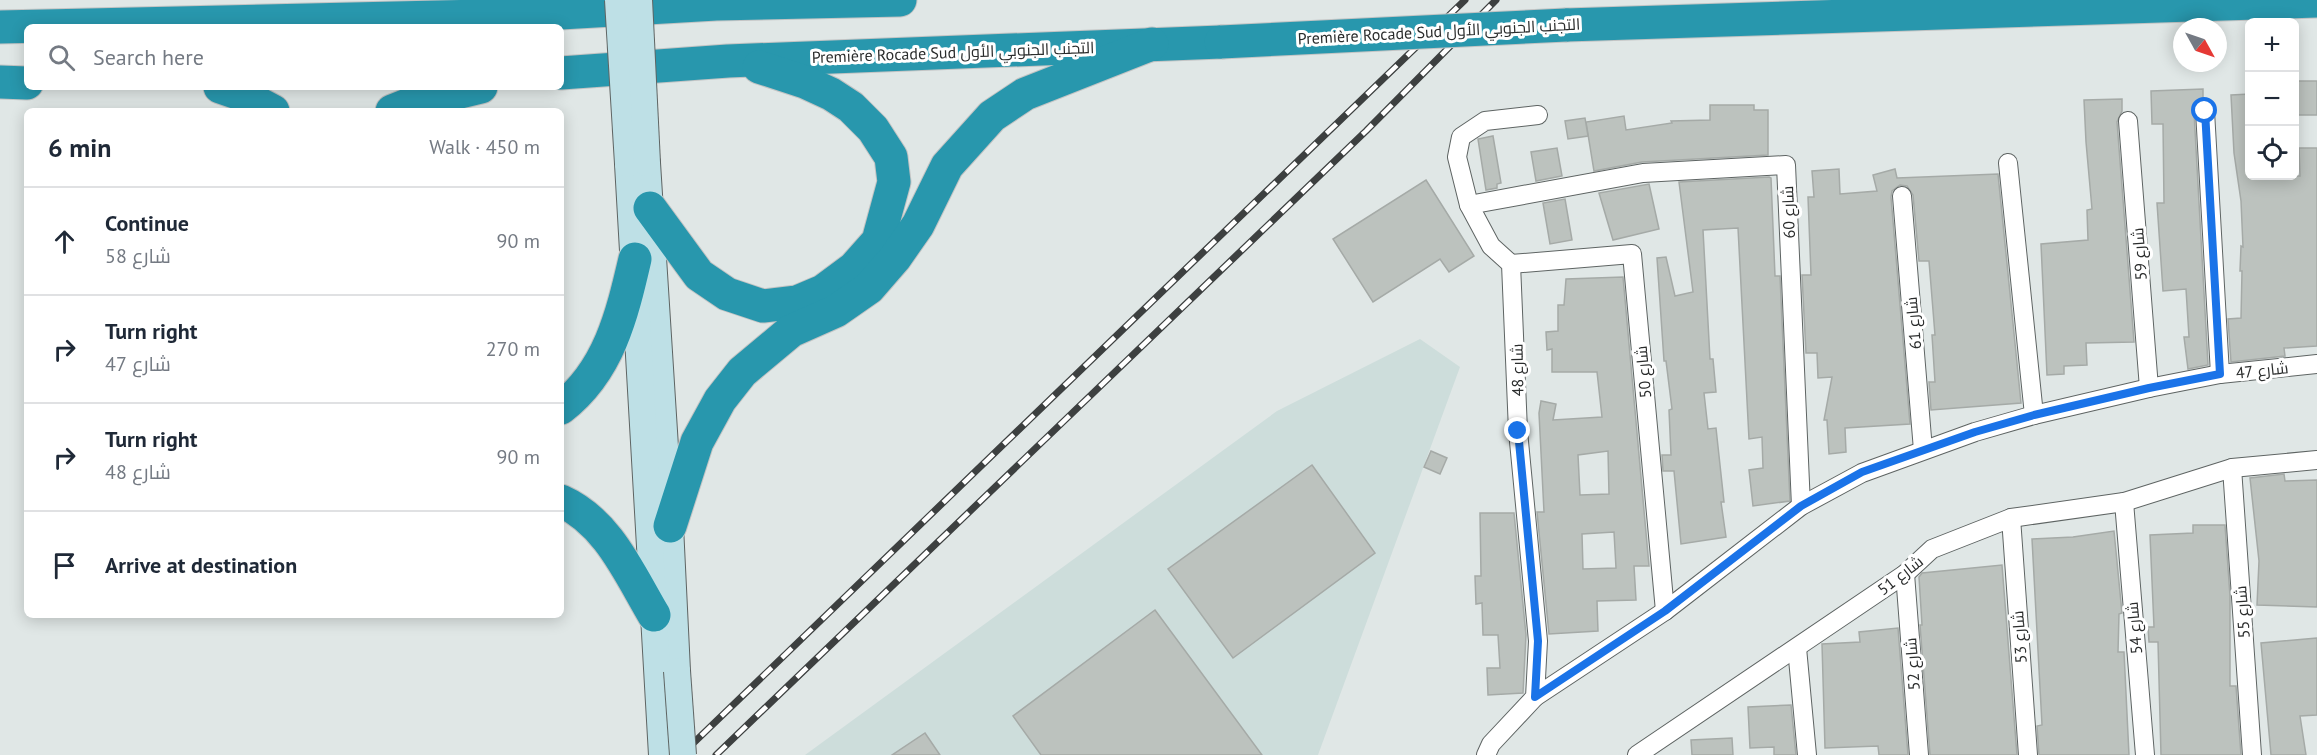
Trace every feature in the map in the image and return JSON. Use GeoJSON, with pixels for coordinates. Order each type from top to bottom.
{"type":"FeatureCollection","features":[{"type":"Feature","properties":{"kind":"highway"},"geometry":{"type":"LineString","coordinates":[[26,24],[142,0]]}},
{"type":"Feature","properties":{"kind":"highway"},"geometry":{"type":"LineString","coordinates":[[461,0],[526,15]]}},
{"type":"Feature","properties":{"kind":"highway"},"geometry":{"type":"LineString","coordinates":[[140,24],[526,15],[725,2],[900,0]]}},
{"type":"Feature","properties":{"kind":"highway","name":"Première Rocade Sud التجنب الجنوبي الأول"},"geometry":{"type":"LineString","coordinates":[[564,74],[728,61],[1221,42],[1566,25],[2317,0]]}},
{"type":"Feature","properties":{"kind":"highway"},"geometry":{"type":"LineString","coordinates":[[670,525],[697,442],[720,400],[742,372],[791,331],[836,311],[869,288],[895,258],[918,225],[947,166],[992,116],[1025,94],[1122,58],[1152,44]]}},
{"type":"Feature","properties":{"kind":"highway"},"geometry":{"type":"LineString","coordinates":[[650,208],[699,275],[727,294],[763,306],[797,302],[823,291],[854,268],[878,241],[894,182],[891,157],[873,129],[851,107],[831,93],[764,69],[728,61]]}},
{"type":"Feature","properties":{"kind":"highway"},"geometry":{"type":"LineString","coordinates":[[0,82],[24,83]]}},
{"type":"Feature","properties":{"kind":"highway"},"geometry":{"type":"LineString","coordinates":[[229,90],[267,108]]}},
{"type":"Feature","properties":{"kind":"highway"},"geometry":{"type":"LineString","coordinates":[[399,108],[468,90]]}},
{"type":"Feature","properties":{"kind":"highway"},"geometry":{"type":"LineString","coordinates":[[564,406],[590,378],[607,353],[620,320],[635,259]]}},
{"type":"Feature","properties":{"kind":"highway"},"geometry":{"type":"LineString","coordinates":[[564,502],[573,506],[592,522],[614,546],[654,615]]}},
{"type":"Feature","properties":{"kind":"main road"},"geometry":{"type":"LineString","coordinates":[[618,0],[637,163],[650,208],[670,525],[667,674],[662,755]]}},
{"type":"Feature","properties":{"kind":"main road"},"geometry":{"type":"LineString","coordinates":[[639,0],[635,259],[654,615],[683,755]]}},
{"type":"Feature","properties":{"kind":"street"},"geometry":{"type":"LineString","coordinates":[[2205,111],[2220,374]]}},
{"type":"Feature","properties":{"kind":"street"},"geometry":{"type":"LineString","coordinates":[[1512,264],[1491,246],[1469,205],[1457,157],[1461,137],[1485,122],[1538,115]]}},
{"type":"Feature","properties":{"kind":"street","name":"شارع 59"},"geometry":{"type":"LineString","coordinates":[[2128,121],[2149,388]]}},
{"type":"Feature","properties":{"kind":"street"},"geometry":{"type":"LineString","coordinates":[[2008,163],[2034,415]]}},
{"type":"Feature","properties":{"kind":"street","name":"شارع 60"},"geometry":{"type":"LineString","coordinates":[[1469,205],[1643,173],[1786,165],[1801,506]]}},
{"type":"Feature","properties":{"kind":"street","name":"شارع 61"},"geometry":{"type":"LineString","coordinates":[[1902,196],[1923,450]]}},
{"type":"Feature","properties":{"kind":"street","name":"شارع 50"},"geometry":{"type":"LineString","coordinates":[[1512,264],[1632,254],[1665,611]]}},
{"type":"Feature","properties":{"kind":"street","name":"شارع 48"},"geometry":{"type":"LineString","coordinates":[[1512,264],[1518,431],[1538,641],[1535,697]]}},
{"type":"Feature","properties":{"kind":"street","name":"شارع 47"},"geometry":{"type":"LineString","coordinates":[[1535,697],[1665,611],[1801,506],[1862,472],[1975,432],[2034,415],[2220,374],[2317,364]]}},
{"type":"Feature","properties":{"kind":"street"},"geometry":{"type":"LineString","coordinates":[[2011,518],[2124,502],[2232,468],[2317,460]]}},
{"type":"Feature","properties":{"kind":"street","name":"شارع 55"},"geometry":{"type":"LineString","coordinates":[[2232,468],[2252,755]]}},
{"type":"Feature","properties":{"kind":"street","name":"شارع 54"},"geometry":{"type":"LineString","coordinates":[[2124,502],[2145,755]]}},
{"type":"Feature","properties":{"kind":"street","name":"شارع 51"},"geometry":{"type":"LineString","coordinates":[[1637,755],[1662,747],[1797,648],[1905,574],[1932,549],[2011,518]]}},
{"type":"Feature","properties":{"kind":"street","name":"شارع 53"},"geometry":{"type":"LineString","coordinates":[[2011,518],[2028,755]]}},
{"type":"Feature","properties":{"kind":"street","name":"شارع 52"},"geometry":{"type":"LineString","coordinates":[[1905,574],[1919,755]]}},
{"type":"Feature","properties":{"kind":"street"},"geometry":{"type":"LineString","coordinates":[[1797,648],[1807,755]]}},
{"type":"Feature","properties":{"kind":"street"},"geometry":{"type":"LineString","coordinates":[[1486,755],[1491,744],[1535,697]]}},
{"type":"Feature","properties":{"kind":"shaded area"},"geometry":{"type":"Polygon","coordinates":[[[1420,339],[1460,367],[1318,755],[805,755],[1277,411],[1420,339]]]}},
{"type":"Feature","properties":{"kind":"building"},"geometry":{"type":"Polygon","coordinates":[[[2299,81],[2317,81],[2317,115],[2299,115],[2299,81]]]}},
{"type":"Feature","properties":{"kind":"building"},"geometry":{"type":"Polygon","coordinates":[[[2203,89],[2203,100],[2195,105],[2194,112],[2208,365],[2188,369],[2184,337],[2189,337],[2186,289],[2163,291],[2157,203],[2164,203],[2163,124],[2152,124],[2151,91],[2203,89]]]}},
{"type":"Feature","properties":{"kind":"building"},"geometry":{"type":"Polygon","coordinates":[[[2245,94],[2245,180],[2299,180],[2299,148],[2317,148],[2317,346],[2284,348],[2285,356],[2231,362],[2228,319],[2241,318],[2242,271],[2240,271],[2241,246],[2243,247],[2231,95],[2245,94]]]}},
{"type":"Feature","properties":{"kind":"building"},"geometry":{"type":"Polygon","coordinates":[[[2122,99],[2122,111],[2117,122],[2134,342],[2086,343],[2087,365],[2064,366],[2064,374],[2047,375],[2041,244],[2088,240],[2087,210],[2092,209],[2084,100],[2122,99]]]}},
{"type":"Feature","properties":{"kind":"building"},"geometry":{"type":"Polygon","coordinates":[[[1710,105],[1754,105],[1754,110],[1768,110],[1768,155],[1642,162],[1594,171],[1586,122],[1624,116],[1626,130],[1672,123],[1671,121],[1710,120],[1710,105]]]}},
{"type":"Feature","properties":{"kind":"building"},"geometry":{"type":"Polygon","coordinates":[[[1585,118],[1588,136],[1568,139],[1565,121],[1585,118]]]}},
{"type":"Feature","properties":{"kind":"building"},"geometry":{"type":"Polygon","coordinates":[[[1493,136],[1501,183],[1497,184],[1497,188],[1486,190],[1478,139],[1493,136]]]}},
{"type":"Feature","properties":{"kind":"building"},"geometry":{"type":"Polygon","coordinates":[[[1557,148],[1562,176],[1536,181],[1531,152],[1557,148]]]}},
{"type":"Feature","properties":{"kind":"building"},"geometry":{"type":"Polygon","coordinates":[[[1839,169],[1840,194],[1877,191],[1873,175],[1895,169],[1897,178],[1998,174],[2021,403],[1931,410],[1929,382],[1935,382],[1932,335],[1935,335],[1929,261],[1919,261],[1913,195],[1907,186],[1900,185],[1892,191],[1891,197],[1910,424],[1845,428],[1846,452],[1829,454],[1827,420],[1824,420],[1832,377],[1818,378],[1817,353],[1806,353],[1802,275],[1811,275],[1808,197],[1814,197],[1812,171],[1839,169]]]}},
{"type":"Feature","properties":{"kind":"building"},"geometry":{"type":"Polygon","coordinates":[[[1771,178],[1775,276],[1780,276],[1790,501],[1753,506],[1749,470],[1763,468],[1762,437],[1749,439],[1738,228],[1703,230],[1710,359],[1713,359],[1716,392],[1704,393],[1708,429],[1716,428],[1726,537],[1681,544],[1674,471],[1663,471],[1662,455],[1671,455],[1669,410],[1672,409],[1666,361],[1664,361],[1657,258],[1666,257],[1675,296],[1693,292],[1679,182],[1771,178]]]}},
{"type":"Feature","properties":{"kind":"building"},"geometry":{"type":"Polygon","coordinates":[[[1426,180],[1474,256],[1449,272],[1440,259],[1373,302],[1333,239],[1426,180]]]}},
{"type":"Feature","properties":{"kind":"building"},"geometry":{"type":"Polygon","coordinates":[[[1649,184],[1659,229],[1613,240],[1599,193],[1649,184]]]}},
{"type":"Feature","properties":{"kind":"building"},"geometry":{"type":"Polygon","coordinates":[[[1565,199],[1572,240],[1550,244],[1543,203],[1565,199]]]}},
{"type":"Feature","properties":{"kind":"building"},"geometry":{"type":"Polygon","coordinates":[[[1623,277],[1649,566],[1634,566],[1636,600],[1597,601],[1598,631],[1549,634],[1537,512],[1544,512],[1539,413],[1541,401],[1556,404],[1553,420],[1602,417],[1597,372],[1552,372],[1552,349],[1547,350],[1546,332],[1558,331],[1558,305],[1564,305],[1566,279],[1623,277]],[[1608,451],[1578,455],[1580,495],[1609,494],[1608,451]],[[1614,532],[1582,534],[1583,569],[1616,568],[1614,532]]]}},
{"type":"Feature","properties":{"kind":"building"},"geometry":{"type":"Polygon","coordinates":[[[1431,451],[1447,458],[1440,474],[1424,467],[1431,451]]]}},
{"type":"Feature","properties":{"kind":"building"},"geometry":{"type":"Polygon","coordinates":[[[1312,465],[1375,553],[1233,658],[1168,569],[1312,465]]]}},
{"type":"Feature","properties":{"kind":"building"},"geometry":{"type":"Polygon","coordinates":[[[2284,474],[2285,481],[2317,480],[2317,607],[2257,605],[2259,561],[2250,478],[2284,474]]]}},
{"type":"Feature","properties":{"kind":"building"},"geometry":{"type":"Polygon","coordinates":[[[1480,513],[1514,513],[1526,635],[1523,693],[1488,695],[1487,668],[1500,668],[1498,635],[1483,635],[1482,603],[1476,604],[1475,576],[1481,576],[1480,513]]]}},
{"type":"Feature","properties":{"kind":"building"},"geometry":{"type":"Polygon","coordinates":[[[2193,525],[2225,525],[2230,596],[2230,686],[2236,686],[2241,755],[2161,755],[2158,642],[2149,642],[2148,627],[2154,627],[2150,535],[2193,533],[2193,525]]]}},
{"type":"Feature","properties":{"kind":"building"},"geometry":{"type":"Polygon","coordinates":[[[2114,531],[2122,613],[2119,614],[2118,652],[2124,652],[2129,755],[2039,755],[2037,726],[2042,725],[2032,539],[2073,537],[2114,531]]]}},
{"type":"Feature","properties":{"kind":"building"},"geometry":{"type":"Polygon","coordinates":[[[2002,565],[2017,755],[1930,755],[1920,625],[1922,625],[1919,577],[1922,573],[2002,565]]]}},
{"type":"Feature","properties":{"kind":"building"},"geometry":{"type":"Polygon","coordinates":[[[1155,610],[1262,755],[1041,755],[1013,716],[1155,610]]]}},
{"type":"Feature","properties":{"kind":"building"},"geometry":{"type":"Polygon","coordinates":[[[1898,628],[1908,755],[1879,755],[1878,746],[1825,748],[1822,644],[1860,642],[1859,632],[1898,628]]]}},
{"type":"Feature","properties":{"kind":"building"},"geometry":{"type":"Polygon","coordinates":[[[2317,638],[2317,715],[2300,716],[2306,755],[2271,755],[2261,643],[2317,638]]]}},
{"type":"Feature","properties":{"kind":"building"},"geometry":{"type":"Polygon","coordinates":[[[1791,705],[1796,755],[1774,755],[1774,747],[1750,748],[1748,707],[1791,705]]]}},
{"type":"Feature","properties":{"kind":"building"},"geometry":{"type":"Polygon","coordinates":[[[925,733],[940,755],[892,755],[925,733]]]}},
{"type":"Feature","properties":{"kind":"building"},"geometry":{"type":"Polygon","coordinates":[[[1732,738],[1733,755],[1692,755],[1691,740],[1732,738]]]}},
{"type":"Feature","properties":{"kind":"railway"},"geometry":{"type":"LineString","coordinates":[[681,755],[1465,0]]}},
{"type":"Feature","properties":{"kind":"railway"},"geometry":{"type":"LineString","coordinates":[[716,755],[1366,131],[1496,0]]}},
{"type":"Feature","properties":{"kind":"route"},"geometry":{"type":"LineString","coordinates":[[1518,431],[1538,641],[1535,697],[1665,611],[1801,506],[1862,472],[1975,432],[2034,415],[2220,374],[2205,111]]}}]}
